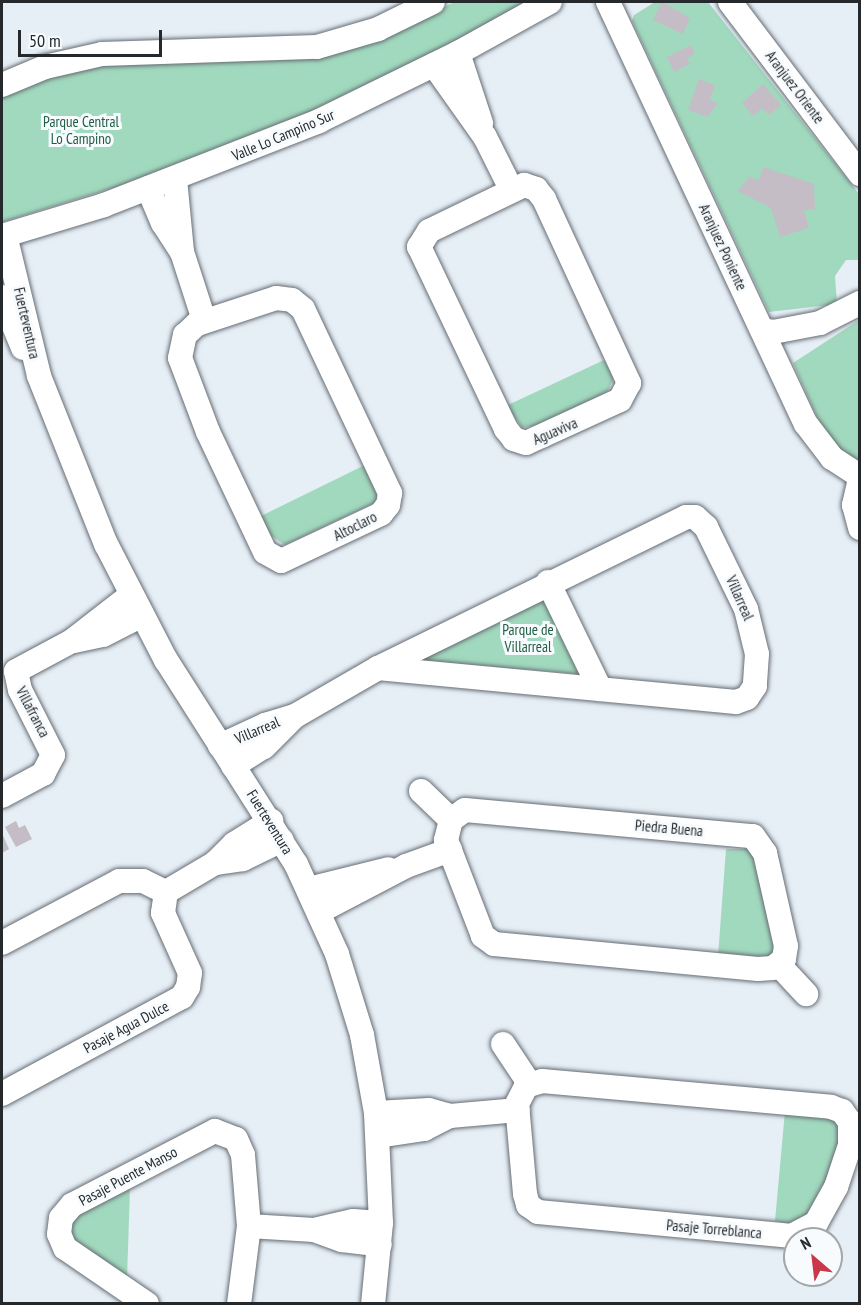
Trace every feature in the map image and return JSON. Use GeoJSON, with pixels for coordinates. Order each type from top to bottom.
{"type":"FeatureCollection","features":[{"type":"Feature","properties":{"kind":"street","name":"Valle Lo Campino Sur"},"geometry":{"type":"LineString","coordinates":[[3,235],[175,179],[319,121],[458,53],[550,2]]}},
{"type":"Feature","properties":{"kind":"street","name":"Aranjuez Poniente"},"geometry":{"type":"LineString","coordinates":[[608,2],[814,436],[832,458],[860,478],[854,505],[860,528]]}},
{"type":"Feature","properties":{"kind":"street","name":"Aranjuez Oriente"},"geometry":{"type":"LineString","coordinates":[[730,2],[860,174]]}},
{"type":"Feature","properties":{"kind":"street"},"geometry":{"type":"LineString","coordinates":[[2,85],[45,67],[102,54],[317,47],[378,29],[424,4]]}},
{"type":"Feature","properties":{"kind":"street"},"geometry":{"type":"LineString","coordinates":[[458,53],[485,137]]}},
{"type":"Feature","properties":{"kind":"street"},"geometry":{"type":"LineString","coordinates":[[434,65],[485,137],[511,189]]}},
{"type":"Feature","properties":{"kind":"street"},"geometry":{"type":"LineString","coordinates":[[175,179],[182,252],[204,320]]}},
{"type":"Feature","properties":{"kind":"street","name":"Aguaviva"},"geometry":{"type":"LineString","coordinates":[[530,186],[544,199],[629,384],[620,400],[531,443],[514,439],[506,429],[419,252],[420,242],[429,231],[511,189],[530,186]]}},
{"type":"Feature","properties":{"kind":"street"},"geometry":{"type":"LineString","coordinates":[[148,188],[163,223],[182,252]]}},
{"type":"Feature","properties":{"kind":"street","name":"Fuerteventura"},"geometry":{"type":"LineString","coordinates":[[3,235],[39,376]]}},
{"type":"Feature","properties":{"kind":"street","name":"Fuerteventura"},"geometry":{"type":"LineString","coordinates":[[2,297],[39,376],[83,492],[136,605],[227,756],[277,830],[320,911],[352,997],[377,1124],[380,1234],[373,1304]]}},
{"type":"Feature","properties":{"kind":"street","name":"Altoclaro"},"geometry":{"type":"LineString","coordinates":[[276,298],[298,303],[388,488],[386,510],[288,560],[269,557],[233,486],[182,366],[182,342],[190,329],[204,320],[276,298]]}},
{"type":"Feature","properties":{"kind":"street"},"geometry":{"type":"LineString","coordinates":[[762,330],[773,332],[820,323],[860,303]]}},
{"type":"Feature","properties":{"kind":"street","name":"Villarreal"},"geometry":{"type":"LineString","coordinates":[[227,756],[264,747],[295,716],[378,668],[548,582],[690,516],[706,527],[746,609],[757,654],[755,686],[747,698],[730,701],[378,668]]}},
{"type":"Feature","properties":{"kind":"street"},"geometry":{"type":"LineString","coordinates":[[548,582],[600,689]]}},
{"type":"Feature","properties":{"kind":"street","name":"Villafranca"},"geometry":{"type":"LineString","coordinates":[[2,796],[44,774],[53,755],[9,668],[72,641],[103,634],[136,605]]}},
{"type":"Feature","properties":{"kind":"street"},"geometry":{"type":"LineString","coordinates":[[421,791],[451,820],[446,834],[450,850],[483,936],[494,944],[758,969],[779,965],[806,994]]}},
{"type":"Feature","properties":{"kind":"street","name":"Piedra Buena"},"geometry":{"type":"LineString","coordinates":[[451,820],[465,810],[474,810],[753,836],[765,853],[786,946],[779,965]]}},
{"type":"Feature","properties":{"kind":"street"},"geometry":{"type":"LineString","coordinates":[[2,943],[119,881],[143,881],[166,892],[215,864],[243,859],[277,830]]}},
{"type":"Feature","properties":{"kind":"street"},"geometry":{"type":"LineString","coordinates":[[320,911],[406,866],[450,850]]}},
{"type":"Feature","properties":{"kind":"street"},"geometry":{"type":"LineString","coordinates":[[309,889],[353,876],[406,866]]}},
{"type":"Feature","properties":{"kind":"street","name":"Pasaje Agua Dulce"},"geometry":{"type":"LineString","coordinates":[[2,1094],[186,992],[190,973],[163,914],[166,892]]}},
{"type":"Feature","properties":{"kind":"street"},"geometry":{"type":"LineString","coordinates":[[503,1044],[529,1083]]}},
{"type":"Feature","properties":{"kind":"street","name":"Pasaje Torreblanca"},"geometry":{"type":"LineString","coordinates":[[542,1081],[831,1107],[842,1111],[850,1122],[850,1145],[836,1187],[816,1223],[792,1236],[545,1214],[532,1209],[526,1200],[518,1110],[519,1095],[529,1083],[542,1081]]}},
{"type":"Feature","properties":{"kind":"street"},"geometry":{"type":"LineString","coordinates":[[377,1124],[424,1129],[450,1116],[518,1110]]}},
{"type":"Feature","properties":{"kind":"street","name":"Pasaje Puente Manso"},"geometry":{"type":"LineString","coordinates":[[147,1304],[65,1248],[58,1226],[72,1205],[208,1133],[222,1131],[241,1146],[249,1226],[239,1304]]}},
{"type":"Feature","properties":{"kind":"street"},"geometry":{"type":"LineString","coordinates":[[249,1226],[314,1230],[342,1240],[380,1234]]}},
{"type":"Feature","properties":{"kind":"green space","name":"Parque Central Lo Campino"},"geometry":{"type":"Polygon","coordinates":[[[454,2],[544,2],[316,114],[175,169],[2,222],[2,93],[66,65],[239,59],[418,21],[454,2]]]}},
{"type":"Feature","properties":{"kind":"green space"},"geometry":{"type":"Polygon","coordinates":[[[655,2],[708,2],[859,194],[859,260],[846,260],[835,276],[837,304],[769,312],[632,21],[634,15],[655,2]]]}},
{"type":"Feature","properties":{"kind":"green space"},"geometry":{"type":"Polygon","coordinates":[[[859,320],[859,465],[841,453],[817,417],[793,363],[859,320]]]}},
{"type":"Feature","properties":{"kind":"green space"},"geometry":{"type":"Polygon","coordinates":[[[604,360],[614,378],[607,392],[536,426],[522,427],[512,414],[508,405],[604,360]]]}},
{"type":"Feature","properties":{"kind":"green space"},"geometry":{"type":"Polygon","coordinates":[[[369,463],[380,492],[374,503],[285,545],[267,533],[259,517],[369,463]]]}},
{"type":"Feature","properties":{"kind":"green space","name":"Parque de Villarreal"},"geometry":{"type":"Polygon","coordinates":[[[539,598],[545,601],[579,674],[424,661],[422,657],[539,598]]]}},
{"type":"Feature","properties":{"kind":"green space"},"geometry":{"type":"Polygon","coordinates":[[[726,849],[754,849],[780,954],[776,959],[718,956],[726,849]]]}},
{"type":"Feature","properties":{"kind":"green space"},"geometry":{"type":"Polygon","coordinates":[[[785,1111],[834,1118],[845,1134],[815,1209],[808,1218],[789,1224],[775,1221],[785,1111]]]}},
{"type":"Feature","properties":{"kind":"green space"},"geometry":{"type":"Polygon","coordinates":[[[130,1188],[127,1279],[73,1239],[67,1226],[72,1217],[130,1188]]]}},
{"type":"Feature","properties":{"kind":"building"},"geometry":{"type":"Polygon","coordinates":[[[662,2],[690,18],[683,34],[653,20],[662,2]]]}},
{"type":"Feature","properties":{"kind":"building"},"geometry":{"type":"Polygon","coordinates":[[[691,45],[695,54],[687,58],[690,64],[674,72],[667,57],[691,45]]]}},
{"type":"Feature","properties":{"kind":"building"},"geometry":{"type":"Polygon","coordinates":[[[699,79],[715,85],[710,100],[718,103],[708,117],[688,110],[699,79]]]}},
{"type":"Feature","properties":{"kind":"building"},"geometry":{"type":"Polygon","coordinates":[[[763,84],[781,105],[769,115],[762,108],[753,116],[742,103],[763,84]]]}},
{"type":"Feature","properties":{"kind":"building"},"geometry":{"type":"Polygon","coordinates":[[[763,167],[814,184],[815,210],[804,210],[809,228],[780,237],[771,208],[738,191],[749,177],[759,180],[763,167]]]}},
{"type":"Feature","properties":{"kind":"building"},"geometry":{"type":"Polygon","coordinates":[[[16,821],[19,828],[25,825],[32,839],[16,847],[5,827],[16,821]]]}},
{"type":"Feature","properties":{"kind":"building"},"geometry":{"type":"Polygon","coordinates":[[[2,833],[9,849],[2,853],[2,833]]]}}]}
